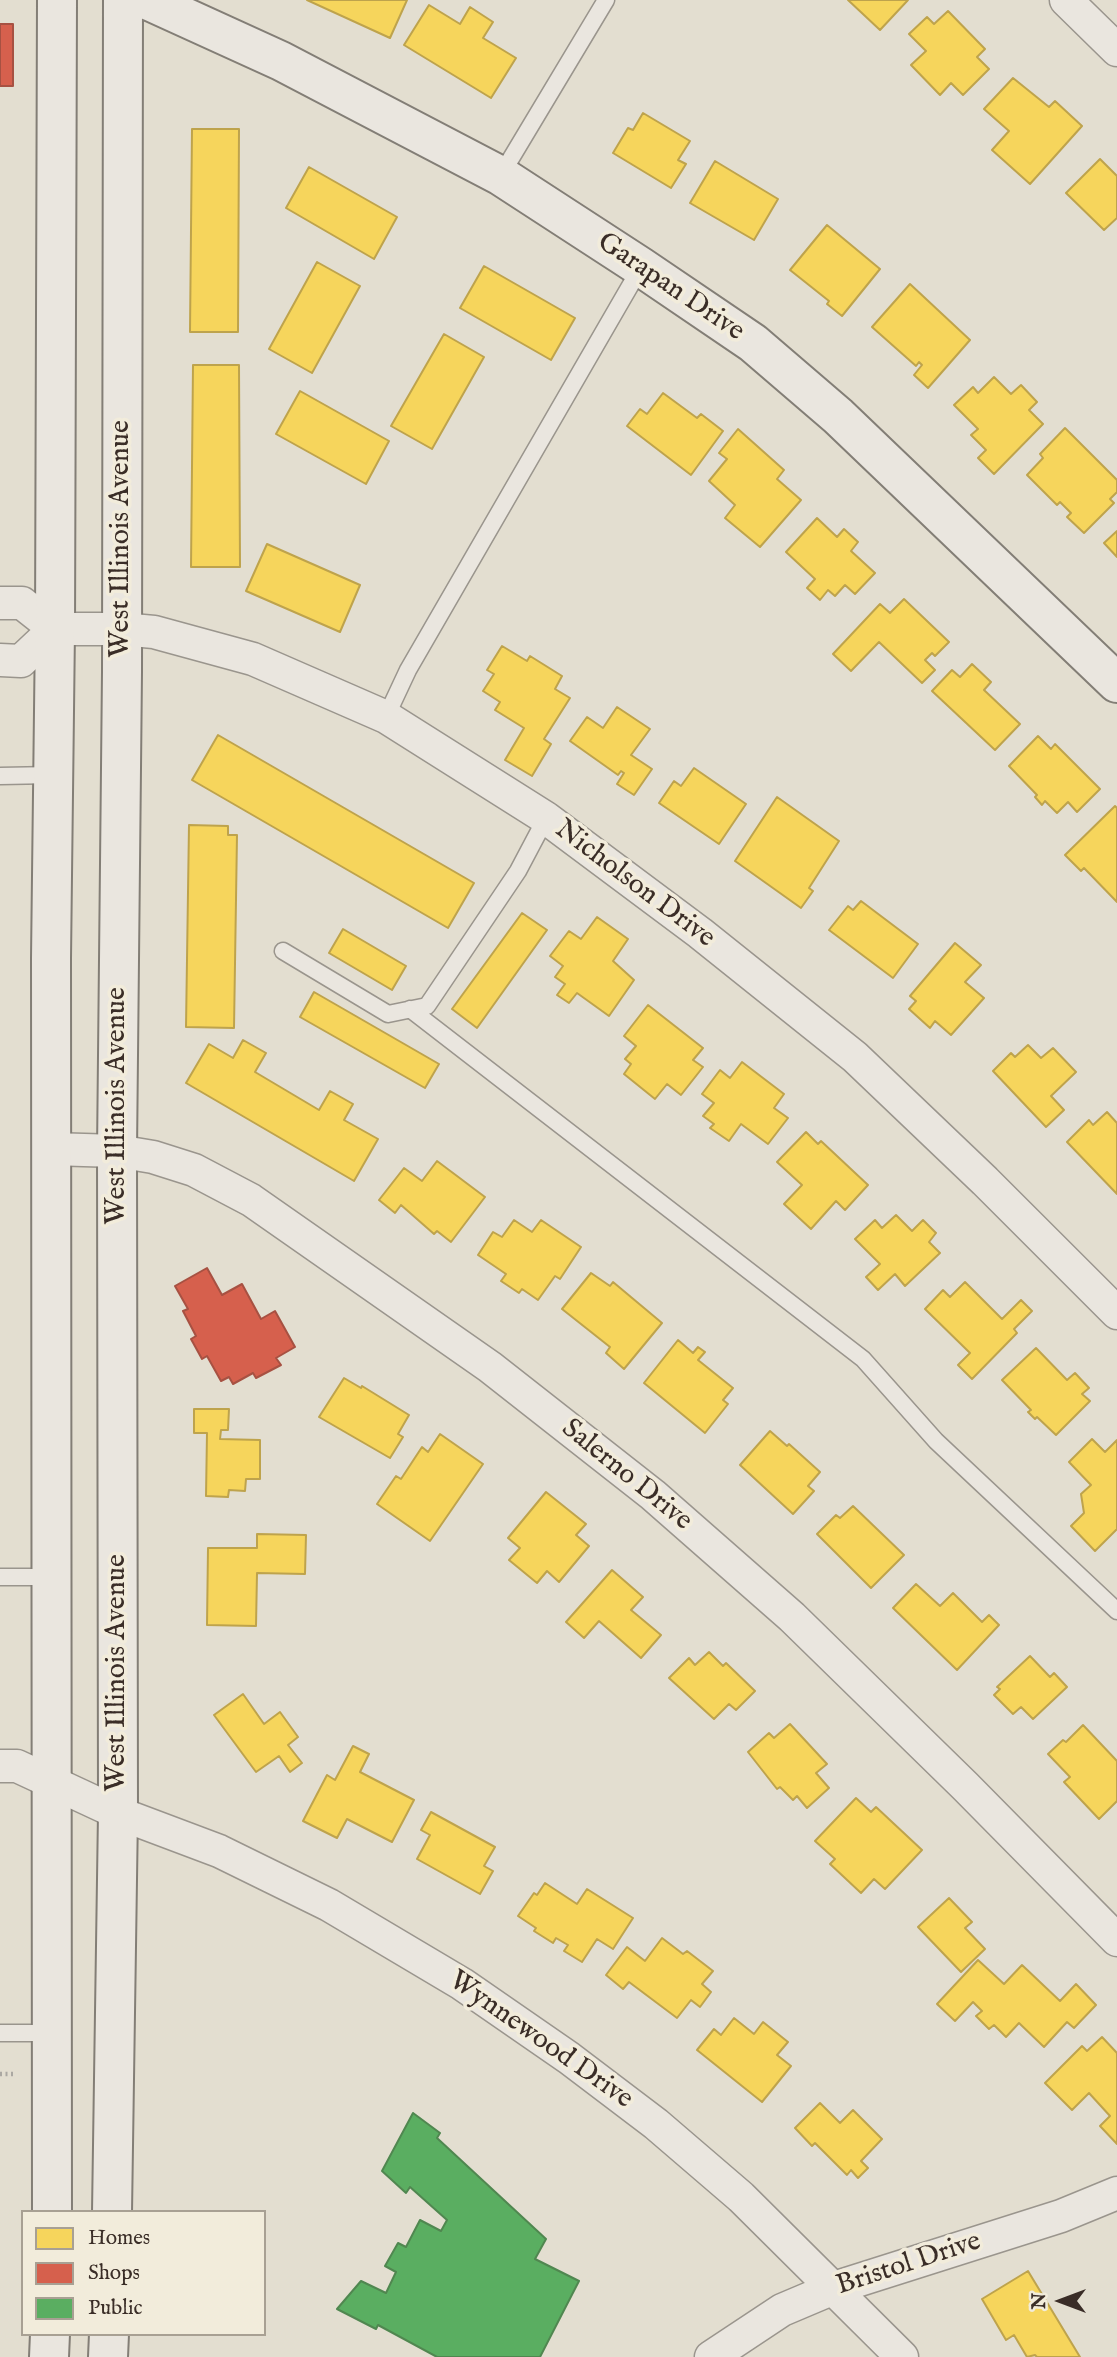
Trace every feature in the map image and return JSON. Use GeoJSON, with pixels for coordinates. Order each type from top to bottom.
{"type":"FeatureCollection","features":[{"type":"Feature","properties":{"kind":"main road"},"geometry":{"type":"LineString","coordinates":[[52,2210],[51,1149],[57,0]]}},
{"type":"Feature","properties":{"kind":"main road","name":"West Illinois Avenue"},"geometry":{"type":"LineString","coordinates":[[111,2210],[118,1813],[117,1151],[123,0]]}},
{"type":"Feature","properties":{"kind":"main road","name":"Garapan Drive"},"geometry":{"type":"LineString","coordinates":[[147,0],[281,61],[501,176],[752,343],[838,416],[1117,683]]}},
{"type":"Feature","properties":{"kind":"main road"},"geometry":{"type":"LineString","coordinates":[[49,2357],[50,2336]]}},
{"type":"Feature","properties":{"kind":"main road"},"geometry":{"type":"LineString","coordinates":[[108,2357],[109,2336]]}},
{"type":"Feature","properties":{"kind":"street"},"geometry":{"type":"LineString","coordinates":[[1066,0],[1117,50]]}},
{"type":"Feature","properties":{"kind":"street"},"geometry":{"type":"LineString","coordinates":[[0,603],[22,603],[55,629],[21,661],[0,660]]}},
{"type":"Feature","properties":{"kind":"street","name":"Nicholson Drive"},"geometry":{"type":"LineString","coordinates":[[55,629],[154,632],[253,659],[386,717],[546,818],[699,933],[855,1057],[985,1181],[1117,1313]]}},
{"type":"Feature","properties":{"kind":"street","name":"Salerno Drive"},"geometry":{"type":"LineString","coordinates":[[51,1149],[117,1151],[153,1157],[194,1170],[251,1199],[490,1367],[642,1486],[792,1617],[1117,1940]]}},
{"type":"Feature","properties":{"kind":"street","name":"Wynnewood Drive"},"geometry":{"type":"LineString","coordinates":[[0,1766],[18,1766],[118,1813],[219,1851],[329,1905],[462,1984],[569,2058],[656,2124],[741,2197],[902,2357]]}},
{"type":"Feature","properties":{"kind":"street","name":"Bristol Drive"},"geometry":{"type":"LineString","coordinates":[[711,2357],[782,2310],[834,2288],[1061,2216],[1117,2193]]}},
{"type":"Feature","properties":{"kind":"lane"},"geometry":{"type":"LineString","coordinates":[[501,176],[606,0]]}},
{"type":"Feature","properties":{"kind":"lane"},"geometry":{"type":"LineString","coordinates":[[386,717],[408,670],[641,267]]}},
{"type":"Feature","properties":{"kind":"lane"},"geometry":{"type":"LineString","coordinates":[[0,776],[52,775]]}},
{"type":"Feature","properties":{"kind":"lane"},"geometry":{"type":"LineString","coordinates":[[283,950],[388,1014],[427,1006],[518,871],[546,818]]}},
{"type":"Feature","properties":{"kind":"lane"},"geometry":{"type":"LineString","coordinates":[[410,1009],[863,1359],[936,1441],[1117,1611]]}},
{"type":"Feature","properties":{"kind":"lane"},"geometry":{"type":"LineString","coordinates":[[0,1577],[52,1577]]}},
{"type":"Feature","properties":{"kind":"lane"},"geometry":{"type":"LineString","coordinates":[[0,2033],[52,2033]]}},
{"type":"Feature","properties":{"kind":"path"},"geometry":{"type":"LineString","coordinates":[[0,2074],[17,2074]]}},
{"type":"Feature","properties":{"kind":"building: Homes"},"geometry":{"type":"Polygon","coordinates":[[[307,0],[407,0],[390,38],[307,0]]]}},
{"type":"Feature","properties":{"kind":"building: Homes"},"geometry":{"type":"Polygon","coordinates":[[[848,0],[908,0],[880,30],[848,0]]]}},
{"type":"Feature","properties":{"kind":"building: Homes"},"geometry":{"type":"Polygon","coordinates":[[[429,5],[460,24],[470,7],[493,22],[483,38],[516,58],[491,98],[404,45],[429,5]]]}},
{"type":"Feature","properties":{"kind":"building: Homes"},"geometry":{"type":"Polygon","coordinates":[[[948,11],[985,49],[977,57],[989,69],[963,95],[951,83],[940,95],[911,65],[926,51],[909,34],[927,17],[934,24],[948,11]]]}},
{"type":"Feature","properties":{"kind":"building: Homes"},"geometry":{"type":"Polygon","coordinates":[[[1013,78],[1049,107],[1055,101],[1082,126],[1030,184],[992,150],[1009,131],[984,109],[1013,78]]]}},
{"type":"Feature","properties":{"kind":"building: Homes"},"geometry":{"type":"Polygon","coordinates":[[[643,113],[690,141],[678,160],[686,164],[671,188],[613,153],[628,128],[633,130],[643,113]]]}},
{"type":"Feature","properties":{"kind":"building: Homes"},"geometry":{"type":"Polygon","coordinates":[[[192,129],[239,129],[238,332],[190,332],[192,129]]]}},
{"type":"Feature","properties":{"kind":"building: Homes"},"geometry":{"type":"Polygon","coordinates":[[[1100,159],[1117,176],[1117,218],[1104,230],[1066,193],[1100,159]]]}},
{"type":"Feature","properties":{"kind":"building: Homes"},"geometry":{"type":"Polygon","coordinates":[[[715,161],[778,199],[754,240],[690,203],[715,161]]]}},
{"type":"Feature","properties":{"kind":"building: Homes"},"geometry":{"type":"Polygon","coordinates":[[[309,167],[397,217],[374,259],[286,208],[309,167]]]}},
{"type":"Feature","properties":{"kind":"building: Homes"},"geometry":{"type":"Polygon","coordinates":[[[827,225],[880,269],[842,316],[827,304],[829,301],[790,270],[827,225]]]}},
{"type":"Feature","properties":{"kind":"building: Homes"},"geometry":{"type":"Polygon","coordinates":[[[317,262],[360,286],[312,373],[269,349],[317,262]]]}},
{"type":"Feature","properties":{"kind":"building: Homes"},"geometry":{"type":"Polygon","coordinates":[[[484,266],[575,318],[551,360],[460,308],[484,266]]]}},
{"type":"Feature","properties":{"kind":"building: Homes"},"geometry":{"type":"Polygon","coordinates":[[[910,284],[970,340],[928,388],[914,375],[922,365],[919,362],[916,366],[872,327],[910,284]]]}},
{"type":"Feature","properties":{"kind":"building: Homes"},"geometry":{"type":"Polygon","coordinates":[[[444,334],[484,357],[432,449],[391,426],[444,334]]]}},
{"type":"Feature","properties":{"kind":"building: Homes"},"geometry":{"type":"Polygon","coordinates":[[[193,365],[239,365],[240,567],[191,567],[193,365]]]}},
{"type":"Feature","properties":{"kind":"building: Homes"},"geometry":{"type":"Polygon","coordinates":[[[994,377],[1011,394],[1021,385],[1037,402],[1029,410],[1043,424],[994,474],[978,458],[986,450],[971,435],[978,429],[954,405],[973,387],[978,393],[994,377]]]}},
{"type":"Feature","properties":{"kind":"building: Homes"},"geometry":{"type":"Polygon","coordinates":[[[300,391],[389,441],[366,484],[276,434],[300,391]]]}},
{"type":"Feature","properties":{"kind":"building: Homes"},"geometry":{"type":"Polygon","coordinates":[[[663,393],[697,418],[701,414],[723,431],[691,475],[627,426],[640,409],[647,414],[663,393]]]}},
{"type":"Feature","properties":{"kind":"building: Homes"},"geometry":{"type":"Polygon","coordinates":[[[1065,428],[1117,480],[1117,492],[1110,499],[1114,503],[1084,533],[1067,517],[1071,513],[1060,502],[1057,505],[1027,475],[1043,458],[1040,454],[1065,428]]]}},
{"type":"Feature","properties":{"kind":"building: Homes"},"geometry":{"type":"Polygon","coordinates":[[[738,429],[784,470],[777,479],[801,500],[760,547],[725,518],[735,505],[709,481],[727,459],[719,453],[738,429]]]}},
{"type":"Feature","properties":{"kind":"building: Homes"},"geometry":{"type":"Polygon","coordinates":[[[817,518],[837,537],[844,529],[858,542],[851,551],[875,573],[855,594],[845,585],[835,596],[828,590],[820,600],[807,588],[815,579],[786,552],[817,518]]]}},
{"type":"Feature","properties":{"kind":"building: Homes"},"geometry":{"type":"Polygon","coordinates":[[[1117,531],[1117,557],[1104,543],[1117,531]]]}},
{"type":"Feature","properties":{"kind":"building: Homes"},"geometry":{"type":"Polygon","coordinates":[[[267,544],[360,585],[340,632],[246,591],[267,544]]]}},
{"type":"Feature","properties":{"kind":"building: Homes"},"geometry":{"type":"Polygon","coordinates":[[[904,599],[949,642],[935,656],[932,653],[925,660],[935,670],[922,683],[879,642],[851,671],[833,654],[880,604],[890,613],[904,599]]]}},
{"type":"Feature","properties":{"kind":"building: Homes"},"geometry":{"type":"Polygon","coordinates":[[[502,646],[527,661],[530,656],[562,676],[555,689],[570,698],[544,739],[551,744],[532,776],[505,760],[524,728],[495,710],[500,702],[483,691],[494,674],[487,670],[502,646]]]}},
{"type":"Feature","properties":{"kind":"building: Homes"},"geometry":{"type":"Polygon","coordinates":[[[972,664],[991,682],[984,690],[1020,724],[995,750],[932,691],[952,670],[960,677],[972,664]]]}},
{"type":"Feature","properties":{"kind":"building: Homes"},"geometry":{"type":"Polygon","coordinates":[[[617,707],[650,729],[631,755],[652,769],[634,795],[617,784],[624,773],[621,771],[618,775],[570,741],[587,717],[603,728],[617,707]]]}},
{"type":"Feature","properties":{"kind":"building: Homes"},"geometry":{"type":"Polygon","coordinates":[[[218,735],[474,883],[448,928],[192,780],[218,735]]]}},
{"type":"Feature","properties":{"kind":"building: Homes"},"geometry":{"type":"Polygon","coordinates":[[[1038,736],[1051,749],[1055,744],[1100,789],[1077,812],[1068,802],[1057,813],[1045,801],[1042,805],[1035,797],[1037,795],[1009,766],[1038,736]]]}},
{"type":"Feature","properties":{"kind":"building: Homes"},"geometry":{"type":"Polygon","coordinates":[[[694,768],[746,804],[719,844],[659,803],[674,781],[681,786],[694,768]]]}},
{"type":"Feature","properties":{"kind":"building: Homes"},"geometry":{"type":"Polygon","coordinates":[[[777,797],[839,841],[809,888],[813,891],[801,908],[735,861],[777,797]]]}},
{"type":"Feature","properties":{"kind":"building: Homes"},"geometry":{"type":"Polygon","coordinates":[[[1115,806],[1117,902],[1084,868],[1081,871],[1065,855],[1115,806]]]}},
{"type":"Feature","properties":{"kind":"building: Homes"},"geometry":{"type":"Polygon","coordinates":[[[189,825],[228,826],[228,835],[237,835],[234,1028],[186,1027],[189,825]]]}},
{"type":"Feature","properties":{"kind":"building: Homes"},"geometry":{"type":"Polygon","coordinates":[[[861,901],[918,944],[893,978],[829,930],[848,906],[853,910],[861,901]]]}},
{"type":"Feature","properties":{"kind":"building: Homes"},"geometry":{"type":"Polygon","coordinates":[[[522,913],[547,930],[477,1028],[452,1009],[522,913]]]}},
{"type":"Feature","properties":{"kind":"building: Homes"},"geometry":{"type":"Polygon","coordinates":[[[597,917],[628,939],[613,961],[634,980],[609,1016],[577,993],[569,1003],[557,995],[565,984],[555,977],[563,966],[550,956],[569,931],[581,939],[597,917]]]}},
{"type":"Feature","properties":{"kind":"building: Homes"},"geometry":{"type":"Polygon","coordinates":[[[343,929],[406,966],[392,990],[329,953],[343,929]]]}},
{"type":"Feature","properties":{"kind":"building: Homes"},"geometry":{"type":"Polygon","coordinates":[[[955,943],[981,965],[965,982],[984,998],[951,1035],[935,1021],[930,1028],[909,1009],[916,1001],[910,996],[955,943]]]}},
{"type":"Feature","properties":{"kind":"building: Homes"},"geometry":{"type":"Polygon","coordinates":[[[314,992],[439,1064],[425,1088],[300,1017],[314,992]]]}},
{"type":"Feature","properties":{"kind":"building: Homes"},"geometry":{"type":"Polygon","coordinates":[[[648,1005],[703,1048],[693,1060],[703,1067],[681,1095],[667,1084],[655,1099],[624,1074],[631,1064],[625,1059],[636,1046],[624,1036],[648,1005]]]}},
{"type":"Feature","properties":{"kind":"building: Homes"},"geometry":{"type":"Polygon","coordinates":[[[243,1040],[266,1053],[255,1072],[319,1110],[330,1091],[353,1104],[344,1120],[378,1139],[354,1181],[186,1083],[209,1044],[233,1058],[243,1040]]]}},
{"type":"Feature","properties":{"kind":"building: Homes"},"geometry":{"type":"Polygon","coordinates":[[[1028,1045],[1041,1058],[1053,1048],[1076,1072],[1051,1096],[1064,1110],[1046,1127],[993,1071],[1011,1053],[1015,1057],[1028,1045]]]}},
{"type":"Feature","properties":{"kind":"building: Homes"},"geometry":{"type":"Polygon","coordinates":[[[742,1062],[784,1094],[774,1108],[788,1118],[768,1144],[741,1124],[729,1141],[710,1128],[714,1124],[703,1116],[714,1103],[702,1094],[720,1070],[730,1078],[742,1062]]]}},
{"type":"Feature","properties":{"kind":"building: Homes"},"geometry":{"type":"Polygon","coordinates":[[[1107,1112],[1117,1123],[1117,1194],[1067,1142],[1089,1120],[1093,1125],[1107,1112]]]}},
{"type":"Feature","properties":{"kind":"building: Homes"},"geometry":{"type":"Polygon","coordinates":[[[806,1132],[818,1144],[821,1141],[868,1185],[845,1210],[836,1201],[811,1229],[784,1204],[802,1185],[777,1162],[806,1132]]]}},
{"type":"Feature","properties":{"kind":"building: Homes"},"geometry":{"type":"Polygon","coordinates":[[[437,1161],[485,1197],[451,1242],[437,1231],[434,1234],[401,1205],[395,1213],[379,1200],[404,1168],[422,1181],[437,1161]]]}},
{"type":"Feature","properties":{"kind":"building: Homes"},"geometry":{"type":"Polygon","coordinates":[[[896,1215],[912,1231],[923,1220],[936,1233],[929,1242],[940,1253],[905,1286],[895,1274],[878,1290],[866,1277],[880,1264],[855,1239],[875,1220],[882,1228],[896,1215]]]}},
{"type":"Feature","properties":{"kind":"building: Homes"},"geometry":{"type":"Polygon","coordinates":[[[514,1220],[532,1232],[541,1220],[581,1247],[560,1279],[555,1276],[538,1300],[522,1289],[519,1293],[501,1281],[506,1274],[478,1255],[493,1232],[502,1237],[514,1220]]]}},
{"type":"Feature","properties":{"kind":"building: Homes"},"geometry":{"type":"Polygon","coordinates":[[[591,1273],[610,1286],[613,1282],[662,1323],[624,1369],[606,1353],[610,1347],[562,1309],[591,1273]]]}},
{"type":"Feature","properties":{"kind":"building: Homes"},"geometry":{"type":"Polygon","coordinates":[[[965,1282],[1002,1319],[1021,1300],[1032,1311],[1014,1329],[1017,1333],[972,1379],[958,1365],[970,1353],[925,1309],[943,1290],[950,1297],[965,1282]]]}},
{"type":"Feature","properties":{"kind":"building: Homes"},"geometry":{"type":"Polygon","coordinates":[[[678,1340],[693,1353],[698,1347],[705,1352],[698,1360],[733,1388],[723,1400],[728,1404],[705,1433],[644,1383],[678,1340]]]}},
{"type":"Feature","properties":{"kind":"building: Homes"},"geometry":{"type":"Polygon","coordinates":[[[1036,1348],[1067,1380],[1075,1373],[1089,1388],[1082,1394],[1090,1401],[1056,1435],[1028,1412],[1031,1410],[1002,1380],[1036,1348]]]}},
{"type":"Feature","properties":{"kind":"building: Homes"},"geometry":{"type":"Polygon","coordinates":[[[344,1378],[409,1415],[398,1434],[403,1437],[390,1458],[319,1417],[344,1378]]]}},
{"type":"Feature","properties":{"kind":"building: Homes"},"geometry":{"type":"Polygon","coordinates":[[[194,1409],[229,1409],[228,1430],[221,1430],[220,1439],[260,1440],[260,1479],[246,1479],[245,1491],[229,1490],[228,1497],[206,1496],[207,1433],[194,1433],[194,1409]]]}},
{"type":"Feature","properties":{"kind":"building: Homes"},"geometry":{"type":"Polygon","coordinates":[[[770,1431],[820,1472],[808,1486],[814,1491],[793,1514],[740,1465],[770,1431]]]}},
{"type":"Feature","properties":{"kind":"building: Homes"},"geometry":{"type":"Polygon","coordinates":[[[440,1434],[483,1464],[430,1541],[377,1504],[396,1476],[401,1479],[422,1447],[428,1452],[440,1434]]]}},
{"type":"Feature","properties":{"kind":"building: Homes"},"geometry":{"type":"Polygon","coordinates":[[[1092,1439],[1105,1452],[1117,1440],[1117,1529],[1095,1551],[1071,1526],[1084,1513],[1081,1494],[1091,1485],[1069,1462],[1092,1439]]]}},
{"type":"Feature","properties":{"kind":"building: Homes"},"geometry":{"type":"Polygon","coordinates":[[[546,1492],[586,1524],[576,1535],[589,1546],[559,1582],[547,1571],[537,1583],[509,1560],[520,1548],[508,1538],[546,1492]]]}},
{"type":"Feature","properties":{"kind":"building: Homes"},"geometry":{"type":"Polygon","coordinates":[[[853,1506],[904,1555],[871,1588],[817,1534],[836,1515],[840,1518],[853,1506]]]}},
{"type":"Feature","properties":{"kind":"building: Homes"},"geometry":{"type":"Polygon","coordinates":[[[257,1534],[306,1535],[305,1574],[257,1573],[256,1626],[207,1625],[208,1548],[257,1548],[257,1534]]]}},
{"type":"Feature","properties":{"kind":"building: Homes"},"geometry":{"type":"Polygon","coordinates":[[[612,1570],[643,1597],[631,1610],[661,1635],[641,1658],[599,1621],[584,1638],[566,1622],[612,1570]]]}},
{"type":"Feature","properties":{"kind":"building: Homes"},"geometry":{"type":"Polygon","coordinates":[[[916,1584],[940,1606],[953,1593],[982,1622],[989,1615],[999,1625],[957,1670],[893,1608],[916,1584]]]}},
{"type":"Feature","properties":{"kind":"building: Homes"},"geometry":{"type":"Polygon","coordinates":[[[709,1652],[723,1666],[726,1663],[755,1691],[736,1710],[729,1704],[714,1719],[669,1678],[689,1658],[695,1665],[709,1652]]]}},
{"type":"Feature","properties":{"kind":"building: Homes"},"geometry":{"type":"Polygon","coordinates":[[[1030,1656],[1050,1677],[1054,1673],[1067,1687],[1033,1719],[1021,1707],[1013,1714],[994,1695],[1000,1689],[997,1687],[1030,1656]]]}},
{"type":"Feature","properties":{"kind":"building: Homes"},"geometry":{"type":"Polygon","coordinates":[[[243,1694],[264,1724],[280,1712],[298,1737],[288,1745],[302,1763],[290,1772],[279,1756],[256,1772],[214,1715],[243,1694]]]}},
{"type":"Feature","properties":{"kind":"building: Homes"},"geometry":{"type":"Polygon","coordinates":[[[790,1724],[827,1764],[816,1773],[829,1788],[807,1808],[797,1796],[793,1800],[780,1787],[777,1789],[748,1752],[769,1733],[774,1738],[790,1724]]]}},
{"type":"Feature","properties":{"kind":"building: Homes"},"geometry":{"type":"Polygon","coordinates":[[[1083,1725],[1117,1761],[1117,1801],[1099,1819],[1064,1782],[1070,1777],[1048,1754],[1063,1740],[1066,1742],[1083,1725]]]}},
{"type":"Feature","properties":{"kind":"building: Homes"},"geometry":{"type":"Polygon","coordinates":[[[353,1746],[369,1754],[360,1772],[414,1800],[392,1842],[347,1819],[337,1838],[303,1821],[327,1775],[335,1780],[353,1746]]]}},
{"type":"Feature","properties":{"kind":"building: Homes"},"geometry":{"type":"Polygon","coordinates":[[[856,1798],[871,1812],[876,1807],[922,1850],[885,1889],[874,1879],[861,1893],[830,1864],[835,1859],[815,1841],[856,1798]]]}},
{"type":"Feature","properties":{"kind":"building: Homes"},"geometry":{"type":"Polygon","coordinates":[[[431,1812],[495,1847],[484,1866],[493,1871],[480,1894],[417,1859],[430,1835],[421,1830],[431,1812]]]}},
{"type":"Feature","properties":{"kind":"building: Homes"},"geometry":{"type":"Polygon","coordinates":[[[545,1883],[577,1904],[587,1889],[633,1918],[613,1949],[597,1939],[582,1962],[564,1951],[568,1945],[556,1938],[553,1943],[534,1931],[536,1928],[518,1916],[534,1893],[537,1895],[545,1883]]]}},
{"type":"Feature","properties":{"kind":"building: Homes"},"geometry":{"type":"Polygon","coordinates":[[[949,1898],[972,1922],[965,1928],[985,1949],[961,1972],[918,1927],[949,1898]]]}},
{"type":"Feature","properties":{"kind":"building: Homes"},"geometry":{"type":"Polygon","coordinates":[[[662,1938],[683,1954],[687,1951],[713,1971],[702,1984],[711,1992],[700,2007],[691,2000],[677,2018],[629,1982],[623,1989],[606,1975],[627,1947],[645,1961],[662,1938]]]}},
{"type":"Feature","properties":{"kind":"building: Homes"},"geometry":{"type":"Polygon","coordinates":[[[978,1960],[1004,1984],[1022,1965],[1060,2001],[1076,1984],[1096,2005],[1074,2028],[1067,2022],[1044,2047],[1019,2023],[1006,2037],[994,2025],[989,2029],[976,2016],[982,2011],[973,2002],[955,2021],[937,2004],[978,1960]]]}},
{"type":"Feature","properties":{"kind":"building: Homes"},"geometry":{"type":"Polygon","coordinates":[[[734,2018],[754,2034],[763,2022],[788,2042],[777,2055],[791,2066],[762,2102],[697,2050],[714,2029],[721,2035],[734,2018]]]}},
{"type":"Feature","properties":{"kind":"building: Homes"},"geometry":{"type":"Polygon","coordinates":[[[1102,2037],[1117,2053],[1117,2144],[1100,2126],[1110,2116],[1089,2093],[1072,2110],[1045,2083],[1082,2046],[1087,2051],[1102,2037]]]}},
{"type":"Feature","properties":{"kind":"building: Homes"},"geometry":{"type":"Polygon","coordinates":[[[820,2103],[840,2123],[853,2110],[882,2139],[861,2161],[868,2168],[858,2178],[851,2170],[847,2175],[815,2143],[812,2146],[795,2128],[820,2103]]]}},
{"type":"Feature","properties":{"kind":"building: Homes"},"geometry":{"type":"Polygon","coordinates":[[[1028,2271],[1080,2357],[1027,2357],[1014,2335],[1006,2340],[982,2299],[1028,2271]]]}},
{"type":"Feature","properties":{"kind":"building: Shops"},"geometry":{"type":"Polygon","coordinates":[[[0,24],[13,24],[13,86],[0,86],[0,24]]]}},
{"type":"Feature","properties":{"kind":"building: Shops"},"geometry":{"type":"Polygon","coordinates":[[[207,1268],[222,1295],[242,1284],[261,1319],[275,1311],[295,1347],[276,1358],[281,1365],[256,1378],[253,1373],[233,1384],[229,1377],[221,1381],[207,1356],[202,1359],[191,1339],[196,1336],[183,1311],[188,1309],[175,1286],[207,1268]]]}},
{"type":"Feature","properties":{"kind":"building: Public"},"geometry":{"type":"Polygon","coordinates":[[[413,2113],[440,2133],[437,2138],[546,2239],[535,2259],[579,2281],[540,2357],[437,2357],[378,2325],[376,2329],[337,2309],[361,2281],[386,2293],[396,2272],[385,2266],[398,2243],[406,2247],[420,2220],[441,2231],[447,2220],[410,2187],[406,2193],[382,2171],[413,2113]]]}}]}
